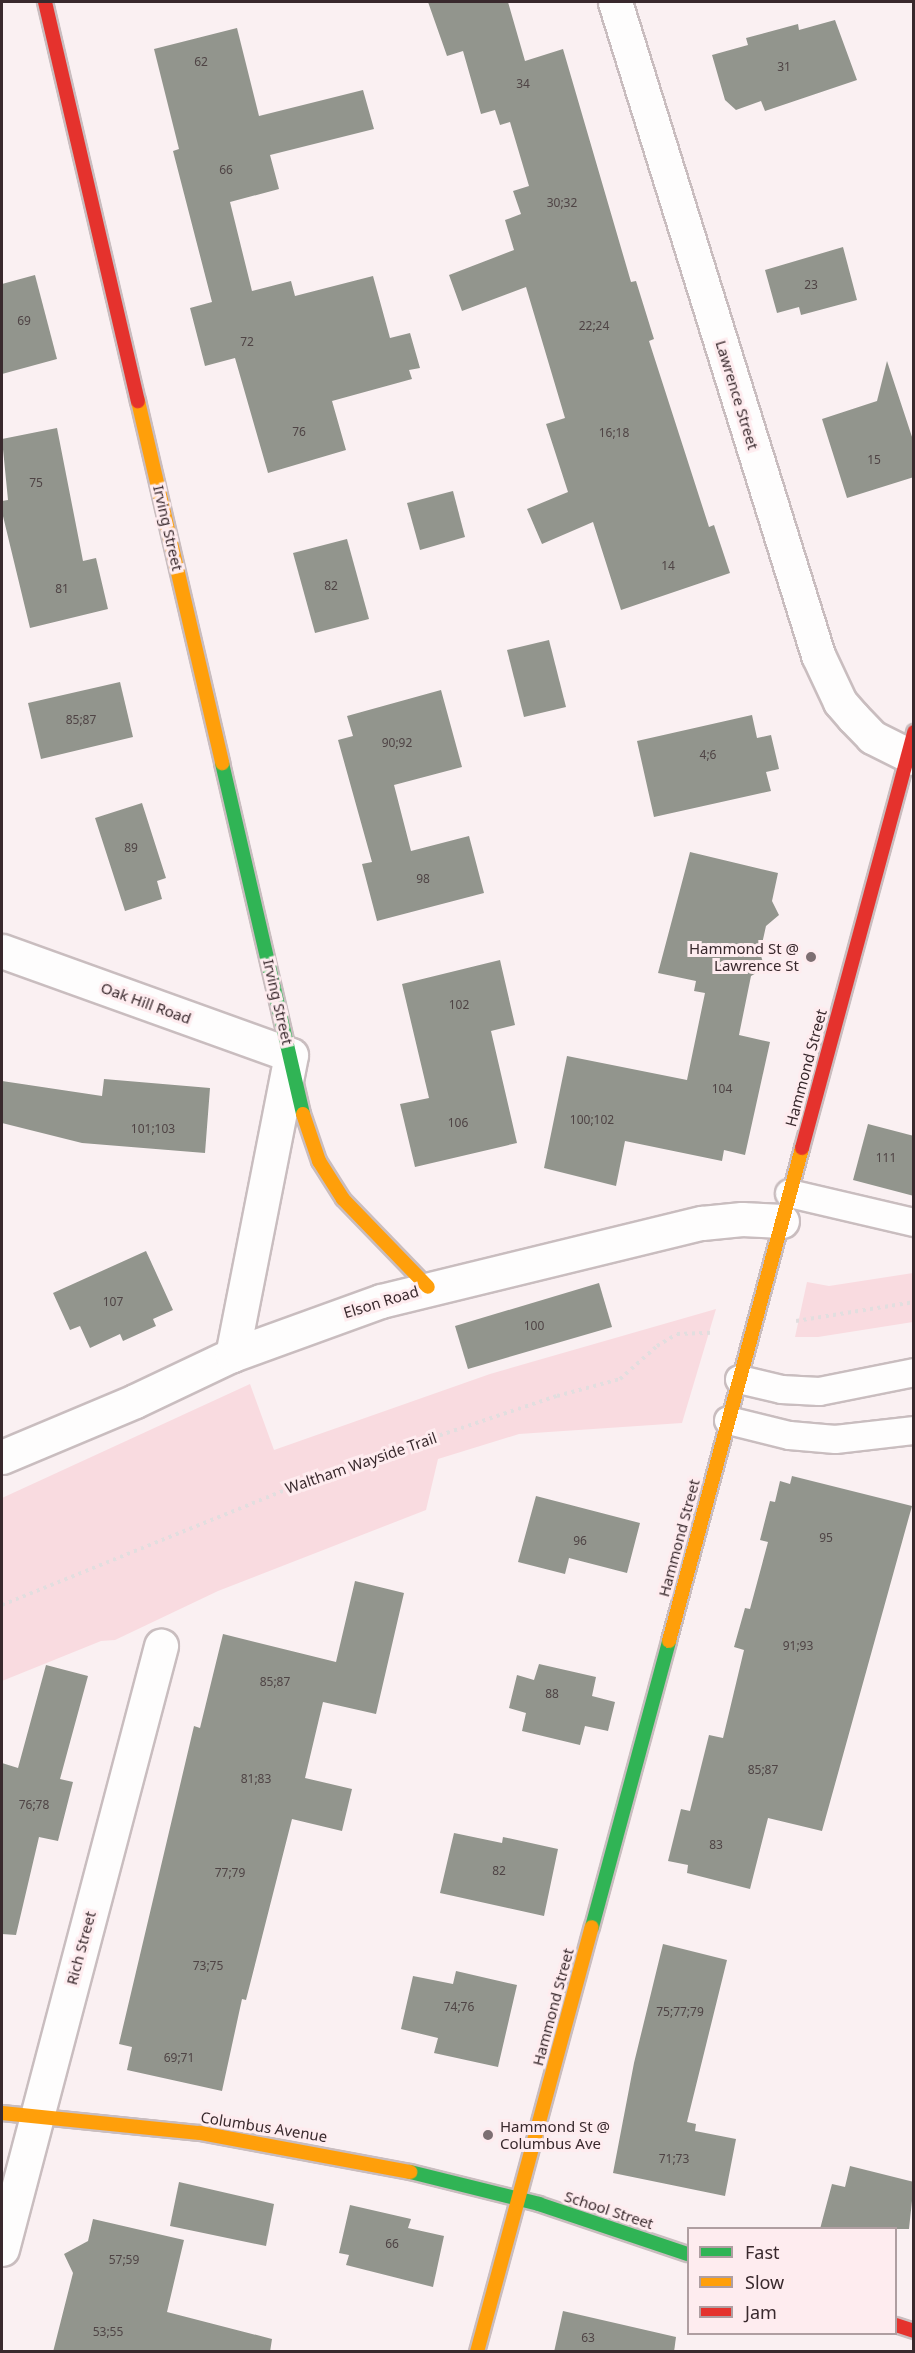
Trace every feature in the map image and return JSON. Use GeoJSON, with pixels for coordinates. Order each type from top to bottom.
{"type":"FeatureCollection","features":[{"type":"Feature","properties":{"kind":"street","name":"Irving Street"},"geometry":{"type":"LineString","coordinates":[[45,2],[305,1121],[329,1180],[378,1239],[428,1287]]}},
{"type":"Feature","properties":{"kind":"street","name":"Lawrence Street"},"geometry":{"type":"LineString","coordinates":[[615,2],[818,655],[840,702],[872,737],[911,749]]}},
{"type":"Feature","properties":{"kind":"street","name":"Hammond Street"},"geometry":{"type":"LineString","coordinates":[[477,2352],[785,1207],[911,749]]}},
{"type":"Feature","properties":{"kind":"street","name":"Oak Hill Road"},"geometry":{"type":"LineString","coordinates":[[2,951],[291,1055]]}},
{"type":"Feature","properties":{"kind":"street","name":"Irving Street"},"geometry":{"type":"LineString","coordinates":[[232,1355],[291,1055]]}},
{"type":"Feature","properties":{"kind":"street","name":"Elson Road"},"geometry":{"type":"LineString","coordinates":[[2,1457],[135,1401],[232,1355],[332,1317],[428,1287],[702,1223],[742,1218],[785,1207]]}},
{"type":"Feature","properties":{"kind":"street","name":"Rich Street"},"geometry":{"type":"LineString","coordinates":[[2,2249],[161,1646]]}},
{"type":"Feature","properties":{"kind":"street","name":"Columbus Avenue"},"geometry":{"type":"LineString","coordinates":[[2,2113],[256,2140],[362,2160],[518,2199]]}},
{"type":"Feature","properties":{"kind":"street","name":"School Street"},"geometry":{"type":"LineString","coordinates":[[518,2199],[687,2254]]}},
{"type":"Feature","properties":{"kind":"street"},"geometry":{"type":"LineString","coordinates":[[897,2325],[914,2331]]}},
{"type":"Feature","properties":{"kind":"lane"},"geometry":{"type":"LineString","coordinates":[[785,1207],[914,1222]]}},
{"type":"Feature","properties":{"kind":"lane"},"geometry":{"type":"LineString","coordinates":[[739,1379],[781,1389],[819,1391],[914,1372]]}},
{"type":"Feature","properties":{"kind":"lane"},"geometry":{"type":"LineString","coordinates":[[728,1420],[789,1435],[835,1439],[914,1430]]}},
{"type":"Feature","properties":{"kind":"path"},"geometry":{"type":"LineString","coordinates":[[789,1322],[914,1302]]}},
{"type":"Feature","properties":{"kind":"path","name":"Waltham Wayside Trail"},"geometry":{"type":"LineString","coordinates":[[2,1605],[330,1472],[557,1396],[620,1379],[662,1342],[677,1334],[717,1333]]}},
{"type":"Feature","properties":{"kind":"shaded area"},"geometry":{"type":"Polygon","coordinates":[[[913,1273],[913,1322],[818,1337],[795,1337],[807,1282],[829,1286],[913,1273]]]}},
{"type":"Feature","properties":{"kind":"shaded area"},"geometry":{"type":"Polygon","coordinates":[[[716,1309],[682,1423],[519,1434],[438,1459],[426,1510],[218,1591],[115,1640],[101,1641],[2,1681],[2,1498],[250,1384],[274,1450],[490,1374],[716,1309]]]}},
{"type":"Feature","properties":{"kind":"building"},"geometry":{"type":"Polygon","coordinates":[[[428,2],[508,2],[525,61],[563,49],[631,282],[636,281],[654,339],[649,341],[709,527],[714,525],[730,573],[621,610],[593,522],[542,544],[527,509],[568,492],[546,424],[565,418],[526,287],[462,311],[449,275],[514,250],[505,220],[521,214],[513,191],[529,186],[510,122],[500,125],[495,110],[481,114],[463,51],[447,56],[428,2]]]}},
{"type":"Feature","properties":{"kind":"building"},"geometry":{"type":"Polygon","coordinates":[[[835,20],[857,80],[765,111],[761,101],[736,110],[725,100],[712,55],[748,45],[746,38],[798,24],[799,30],[835,20]]]}},
{"type":"Feature","properties":{"kind":"building"},"geometry":{"type":"Polygon","coordinates":[[[237,28],[259,116],[363,90],[374,129],[270,155],[279,189],[230,202],[252,291],[291,281],[295,296],[373,276],[390,338],[410,333],[420,368],[409,370],[412,379],[332,401],[346,450],[268,473],[235,358],[205,366],[190,308],[212,302],[173,151],[179,149],[154,49],[237,28]]]}},
{"type":"Feature","properties":{"kind":"building"},"geometry":{"type":"Polygon","coordinates":[[[843,247],[857,300],[801,315],[799,307],[777,313],[765,270],[843,247]]]}},
{"type":"Feature","properties":{"kind":"building"},"geometry":{"type":"Polygon","coordinates":[[[35,275],[57,359],[2,374],[2,284],[35,275]]]}},
{"type":"Feature","properties":{"kind":"building"},"geometry":{"type":"Polygon","coordinates":[[[887,361],[914,443],[914,477],[847,498],[822,419],[877,401],[887,361]]]}},
{"type":"Feature","properties":{"kind":"building"},"geometry":{"type":"Polygon","coordinates":[[[57,428],[83,561],[96,558],[108,609],[30,628],[2,512],[2,501],[8,500],[2,439],[57,428]]]}},
{"type":"Feature","properties":{"kind":"building"},"geometry":{"type":"Polygon","coordinates":[[[453,491],[465,537],[420,550],[407,503],[453,491]]]}},
{"type":"Feature","properties":{"kind":"building"},"geometry":{"type":"Polygon","coordinates":[[[347,539],[369,619],[315,633],[293,553],[347,539]]]}},
{"type":"Feature","properties":{"kind":"building"},"geometry":{"type":"Polygon","coordinates":[[[549,640],[566,707],[524,717],[507,650],[549,640]]]}},
{"type":"Feature","properties":{"kind":"building"},"geometry":{"type":"Polygon","coordinates":[[[120,682],[133,737],[41,759],[28,703],[120,682]]]}},
{"type":"Feature","properties":{"kind":"building"},"geometry":{"type":"Polygon","coordinates":[[[441,690],[462,767],[394,785],[411,851],[469,836],[484,893],[377,921],[362,864],[372,862],[338,740],[353,736],[347,716],[441,690]]]}},
{"type":"Feature","properties":{"kind":"building"},"geometry":{"type":"Polygon","coordinates":[[[752,715],[757,738],[771,735],[779,769],[766,772],[771,791],[654,817],[637,741],[752,715]]]}},
{"type":"Feature","properties":{"kind":"building"},"geometry":{"type":"Polygon","coordinates":[[[142,803],[166,878],[157,881],[162,899],[125,911],[95,818],[142,803]]]}},
{"type":"Feature","properties":{"kind":"building"},"geometry":{"type":"Polygon","coordinates":[[[690,852],[778,873],[772,901],[779,915],[766,926],[760,953],[765,968],[751,976],[739,1035],[770,1042],[745,1155],[724,1150],[722,1161],[625,1141],[616,1186],[544,1168],[567,1056],[687,1080],[705,993],[694,991],[696,981],[658,973],[690,852]]]}},
{"type":"Feature","properties":{"kind":"building"},"geometry":{"type":"Polygon","coordinates":[[[500,960],[515,1025],[491,1031],[517,1143],[415,1167],[400,1104],[429,1098],[402,984],[500,960]]]}},
{"type":"Feature","properties":{"kind":"building"},"geometry":{"type":"Polygon","coordinates":[[[104,1079],[210,1088],[205,1153],[82,1143],[2,1123],[2,1081],[102,1096],[104,1079]]]}},
{"type":"Feature","properties":{"kind":"building"},"geometry":{"type":"Polygon","coordinates":[[[868,1124],[914,1136],[914,1196],[853,1180],[868,1124]]]}},
{"type":"Feature","properties":{"kind":"building"},"geometry":{"type":"Polygon","coordinates":[[[146,1251],[173,1310],[153,1319],[156,1326],[123,1341],[120,1334],[90,1348],[80,1326],[70,1330],[53,1293],[146,1251]]]}},
{"type":"Feature","properties":{"kind":"building"},"geometry":{"type":"Polygon","coordinates":[[[599,1283],[612,1327],[468,1369],[455,1326],[599,1283]]]}},
{"type":"Feature","properties":{"kind":"building"},"geometry":{"type":"Polygon","coordinates":[[[792,1476],[912,1506],[822,1831],[768,1818],[750,1889],[687,1873],[688,1865],[668,1861],[681,1809],[690,1811],[709,1735],[723,1738],[744,1650],[734,1647],[745,1608],[750,1609],[768,1542],[760,1540],[770,1501],[775,1502],[780,1481],[790,1484],[792,1476]]]}},
{"type":"Feature","properties":{"kind":"building"},"geometry":{"type":"Polygon","coordinates":[[[536,1496],[640,1523],[627,1573],[569,1558],[565,1574],[518,1562],[536,1496]]]}},
{"type":"Feature","properties":{"kind":"building"},"geometry":{"type":"Polygon","coordinates":[[[355,1581],[404,1593],[376,1714],[323,1702],[305,1778],[352,1789],[342,1831],[292,1819],[246,2000],[242,1999],[222,2091],[127,2070],[132,2047],[119,2044],[194,1726],[200,1728],[223,1634],[336,1662],[355,1581]]]}},
{"type":"Feature","properties":{"kind":"building"},"geometry":{"type":"Polygon","coordinates":[[[539,1664],[596,1677],[592,1696],[615,1702],[608,1731],[585,1726],[580,1745],[522,1731],[526,1713],[509,1708],[517,1675],[534,1680],[539,1664]]]}},
{"type":"Feature","properties":{"kind":"building"},"geometry":{"type":"Polygon","coordinates":[[[46,1665],[88,1676],[60,1779],[73,1782],[58,1841],[39,1837],[16,1935],[2,1934],[2,1763],[18,1768],[46,1665]]]}},
{"type":"Feature","properties":{"kind":"building"},"geometry":{"type":"Polygon","coordinates":[[[454,1833],[502,1843],[503,1837],[558,1849],[544,1916],[440,1893],[454,1833]]]}},
{"type":"Feature","properties":{"kind":"building"},"geometry":{"type":"Polygon","coordinates":[[[663,1944],[727,1960],[687,2122],[696,2124],[695,2131],[736,2139],[725,2196],[613,2173],[634,2063],[663,1944]]]}},
{"type":"Feature","properties":{"kind":"building"},"geometry":{"type":"Polygon","coordinates":[[[456,1971],[517,1985],[498,2067],[434,2053],[438,2038],[401,2029],[413,1976],[453,1984],[456,1971]]]}},
{"type":"Feature","properties":{"kind":"building"},"geometry":{"type":"Polygon","coordinates":[[[850,2166],[914,2182],[909,2229],[821,2227],[832,2184],[845,2187],[850,2166]]]}},
{"type":"Feature","properties":{"kind":"building"},"geometry":{"type":"Polygon","coordinates":[[[179,2182],[274,2204],[266,2246],[170,2226],[179,2182]]]}},
{"type":"Feature","properties":{"kind":"building"},"geometry":{"type":"Polygon","coordinates":[[[350,2205],[411,2219],[408,2228],[444,2236],[433,2287],[346,2265],[349,2255],[339,2253],[350,2205]]]}},
{"type":"Feature","properties":{"kind":"building"},"geometry":{"type":"Polygon","coordinates":[[[93,2219],[184,2240],[167,2312],[272,2339],[270,2352],[53,2352],[73,2273],[64,2254],[88,2241],[93,2219]]]}},
{"type":"Feature","properties":{"kind":"building"},"geometry":{"type":"Polygon","coordinates":[[[563,2311],[676,2337],[674,2352],[554,2352],[563,2311]]]}},
{"type":"Feature","properties":{"kind":"traffic: fast"},"geometry":{"type":"LineString","coordinates":[[222,763],[303,1114]]}},
{"type":"Feature","properties":{"kind":"traffic: fast"},"geometry":{"type":"LineString","coordinates":[[592,1927],[669,1641]]}},
{"type":"Feature","properties":{"kind":"traffic: fast"},"geometry":{"type":"LineString","coordinates":[[410,2172],[539,2204],[687,2254]]}},
{"type":"Feature","properties":{"kind":"traffic: slow"},"geometry":{"type":"LineString","coordinates":[[138,401],[222,763]]}},
{"type":"Feature","properties":{"kind":"traffic: slow"},"geometry":{"type":"LineString","coordinates":[[303,1114],[319,1161],[343,1199],[428,1287]]}},
{"type":"Feature","properties":{"kind":"traffic: slow"},"geometry":{"type":"LineString","coordinates":[[669,1641],[802,1148]]}},
{"type":"Feature","properties":{"kind":"traffic: slow"},"geometry":{"type":"LineString","coordinates":[[477,2352],[592,1927]]}},
{"type":"Feature","properties":{"kind":"traffic: slow"},"geometry":{"type":"LineString","coordinates":[[2,2113],[200,2133],[410,2172]]}},
{"type":"Feature","properties":{"kind":"traffic: jam"},"geometry":{"type":"LineString","coordinates":[[45,2],[138,401]]}},
{"type":"Feature","properties":{"kind":"traffic: jam"},"geometry":{"type":"LineString","coordinates":[[802,1148],[914,732]]}},
{"type":"Feature","properties":{"kind":"traffic: jam"},"geometry":{"type":"LineString","coordinates":[[897,2325],[914,2331]]}},
{"type":"Feature","properties":{"kind":"place","name":"Hammond St @ Lawrence St"},"geometry":{"type":"Point","coordinates":[811,957]}},
{"type":"Feature","properties":{"kind":"place","name":"Hammond St @ Columbus Ave"},"geometry":{"type":"Point","coordinates":[488,2135]}}]}
